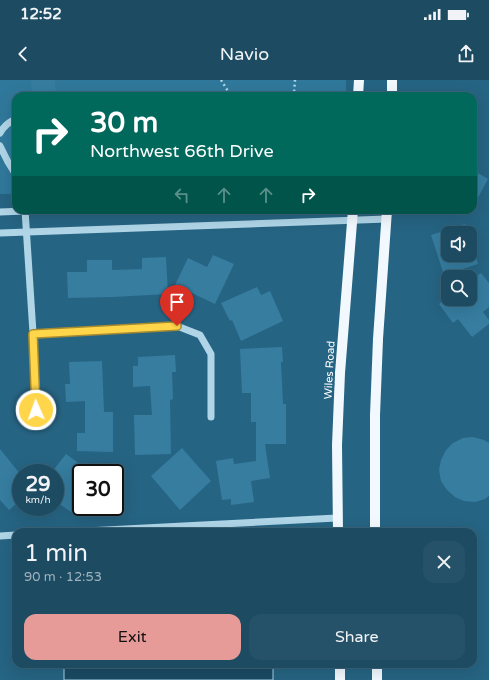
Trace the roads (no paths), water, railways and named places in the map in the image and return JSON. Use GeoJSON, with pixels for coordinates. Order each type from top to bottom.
{"type":"FeatureCollection","features":[{"type":"Feature","properties":{"kind":"main road"},"geometry":{"type":"LineString","coordinates":[[358,92],[359,80]]}},
{"type":"Feature","properties":{"kind":"main road"},"geometry":{"type":"LineString","coordinates":[[392,80],[392,92]]}},
{"type":"Feature","properties":{"kind":"main road"},"geometry":{"type":"LineString","coordinates":[[375,528],[375,415],[378,340],[387,214]]}},
{"type":"Feature","properties":{"kind":"main road","name":"Wiles Road"},"geometry":{"type":"LineString","coordinates":[[338,528],[337,446],[340,373],[353,215]]}},
{"type":"Feature","properties":{"kind":"main road"},"geometry":{"type":"LineString","coordinates":[[340,668],[340,680]]}},
{"type":"Feature","properties":{"kind":"main road"},"geometry":{"type":"LineString","coordinates":[[377,668],[377,680]]}},
{"type":"Feature","properties":{"kind":"street"},"geometry":{"type":"LineString","coordinates":[[0,133],[2,128],[12,120]]}},
{"type":"Feature","properties":{"kind":"street"},"geometry":{"type":"LineString","coordinates":[[0,146],[12,168]]}},
{"type":"Feature","properties":{"kind":"street"},"geometry":{"type":"LineString","coordinates":[[0,212],[12,212]]}},
{"type":"Feature","properties":{"kind":"street"},"geometry":{"type":"LineString","coordinates":[[25,214],[33,334],[36,425]]}},
{"type":"Feature","properties":{"kind":"street"},"geometry":{"type":"LineString","coordinates":[[0,233],[387,214]]}},
{"type":"Feature","properties":{"kind":"street"},"geometry":{"type":"LineString","coordinates":[[33,334],[177,326],[200,335],[211,354],[211,417]]}},
{"type":"Feature","properties":{"kind":"street"},"geometry":{"type":"LineString","coordinates":[[144,528],[337,518]]}},
{"type":"Feature","properties":{"kind":"street"},"geometry":{"type":"LineString","coordinates":[[0,536],[12,535]]}}]}
